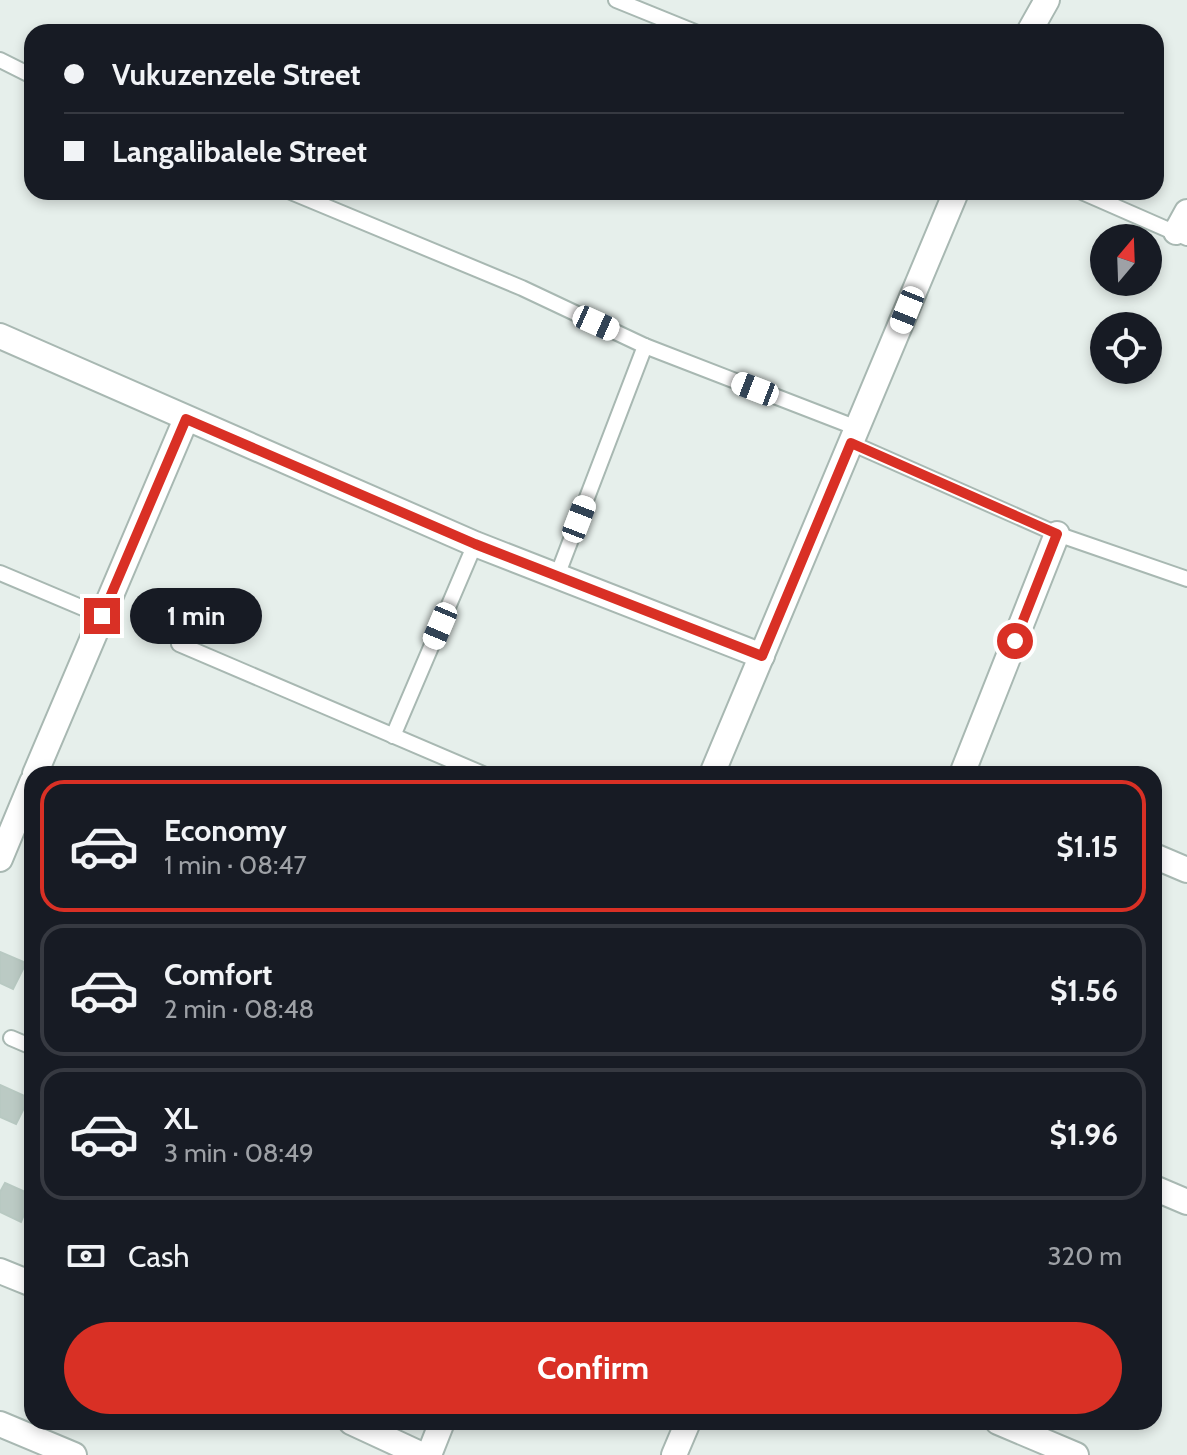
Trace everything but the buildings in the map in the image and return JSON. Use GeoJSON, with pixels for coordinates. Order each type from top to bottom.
{"type":"FeatureCollection","features":[{"type":"Feature","properties":{"kind":"street"},"geometry":{"type":"LineString","coordinates":[[1034,24],[1047,0]]}},
{"type":"Feature","properties":{"kind":"street"},"geometry":{"type":"LineString","coordinates":[[715,766],[953,200]]}},
{"type":"Feature","properties":{"kind":"street"},"geometry":{"type":"LineString","coordinates":[[0,336],[475,544],[762,656]]}},
{"type":"Feature","properties":{"kind":"street"},"geometry":{"type":"LineString","coordinates":[[38,766],[186,419]]}},
{"type":"Feature","properties":{"kind":"street"},"geometry":{"type":"LineString","coordinates":[[965,766],[1057,534]]}},
{"type":"Feature","properties":{"kind":"street"},"geometry":{"type":"LineString","coordinates":[[0,859],[24,801]]}},
{"type":"Feature","properties":{"kind":"street"},"geometry":{"type":"LineString","coordinates":[[1162,859],[1187,870]]}},
{"type":"Feature","properties":{"kind":"street"},"geometry":{"type":"LineString","coordinates":[[1162,1191],[1187,1202]]}},
{"type":"Feature","properties":{"kind":"street"},"geometry":{"type":"LineString","coordinates":[[0,1271],[24,1281]]}},
{"type":"Feature","properties":{"kind":"street"},"geometry":{"type":"LineString","coordinates":[[0,1424],[74,1455]]}},
{"type":"Feature","properties":{"kind":"street"},"geometry":{"type":"LineString","coordinates":[[368,1430],[422,1455]]}},
{"type":"Feature","properties":{"kind":"street"},"geometry":{"type":"LineString","coordinates":[[429,1455],[439,1430]]}},
{"type":"Feature","properties":{"kind":"street"},"geometry":{"type":"LineString","coordinates":[[674,1455],[685,1430]]}},
{"type":"Feature","properties":{"kind":"street"},"geometry":{"type":"LineString","coordinates":[[1017,1430],[1076,1455]]}},
{"type":"Feature","properties":{"kind":"lane"},"geometry":{"type":"LineString","coordinates":[[616,0],[675,24]]}},
{"type":"Feature","properties":{"kind":"lane"},"geometry":{"type":"LineString","coordinates":[[0,60],[24,72]]}},
{"type":"Feature","properties":{"kind":"lane"},"geometry":{"type":"LineString","coordinates":[[310,200],[522,288],[645,346],[854,436],[1057,534],[1187,579]]}},
{"type":"Feature","properties":{"kind":"lane"},"geometry":{"type":"LineString","coordinates":[[1104,200],[1183,228]]}},
{"type":"Feature","properties":{"kind":"lane"},"geometry":{"type":"LineString","coordinates":[[557,576],[645,346]]}},
{"type":"Feature","properties":{"kind":"lane"},"geometry":{"type":"LineString","coordinates":[[393,736],[475,544]]}},
{"type":"Feature","properties":{"kind":"lane"},"geometry":{"type":"LineString","coordinates":[[0,573],[102,616]]}},
{"type":"Feature","properties":{"kind":"lane"},"geometry":{"type":"LineString","coordinates":[[179,644],[464,766]]}},
{"type":"Feature","properties":{"kind":"lane"},"geometry":{"type":"LineString","coordinates":[[11,1038],[24,1044]]}},
{"type":"Feature","properties":{"kind":"route"},"geometry":{"type":"LineString","coordinates":[[102,616],[186,419],[475,544],[762,656],[851,443],[1057,534],[1015,641]]}}]}
